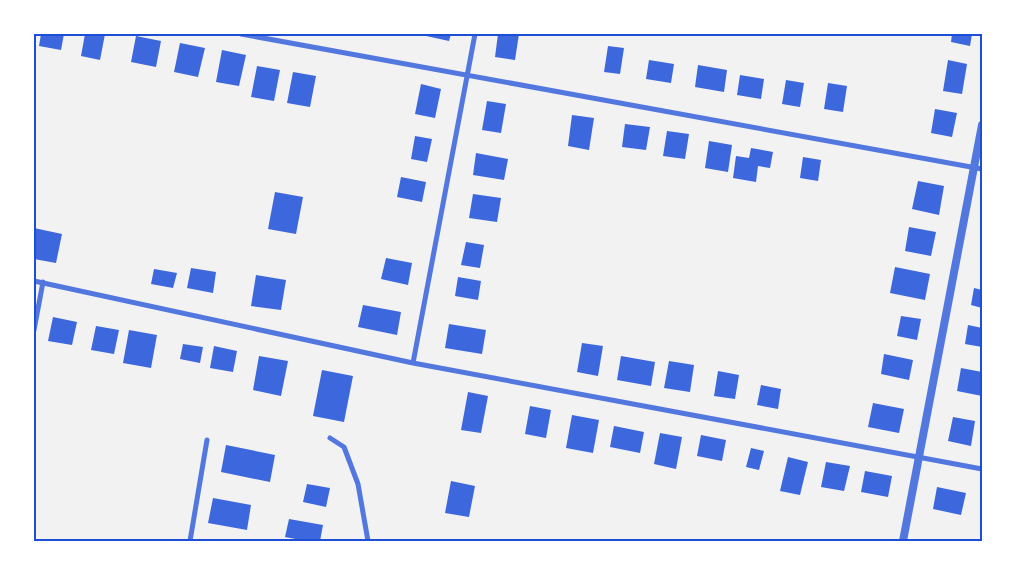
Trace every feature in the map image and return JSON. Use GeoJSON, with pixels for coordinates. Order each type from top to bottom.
{"type":"FeatureCollection","features":[{"type":"Feature","properties":{"kind":"street"},"geometry":{"type":"LineString","coordinates":[[241,34],[979,168]]}},
{"type":"Feature","properties":{"kind":"street"},"geometry":{"type":"LineString","coordinates":[[413,363],[475,34]]}},
{"type":"Feature","properties":{"kind":"street"},"geometry":{"type":"LineString","coordinates":[[903,541],[979,168],[982,125]]}},
{"type":"Feature","properties":{"kind":"street"},"geometry":{"type":"LineString","coordinates":[[34,281],[413,363],[982,468]]}},
{"type":"Feature","properties":{"kind":"street"},"geometry":{"type":"LineString","coordinates":[[34,330],[43,282]]}},
{"type":"Feature","properties":{"kind":"street"},"geometry":{"type":"LineString","coordinates":[[330,438],[344,447],[358,484],[368,541]]}},
{"type":"Feature","properties":{"kind":"street"},"geometry":{"type":"LineString","coordinates":[[190,541],[207,440]]}},
{"type":"Feature","properties":{"kind":"building"},"geometry":{"type":"Polygon","coordinates":[[[41,34],[64,34],[61,50],[39,46],[41,34]]]}},
{"type":"Feature","properties":{"kind":"building"},"geometry":{"type":"Polygon","coordinates":[[[85,34],[105,34],[100,60],[81,56],[85,34]]]}},
{"type":"Feature","properties":{"kind":"building"},"geometry":{"type":"Polygon","coordinates":[[[417,34],[451,34],[449,41],[417,34]]]}},
{"type":"Feature","properties":{"kind":"building"},"geometry":{"type":"Polygon","coordinates":[[[498,34],[519,34],[515,60],[495,57],[498,34]]]}},
{"type":"Feature","properties":{"kind":"building"},"geometry":{"type":"Polygon","coordinates":[[[952,34],[972,34],[970,46],[951,42],[952,34]]]}},
{"type":"Feature","properties":{"kind":"building"},"geometry":{"type":"Polygon","coordinates":[[[136,36],[161,41],[156,67],[131,62],[136,36]]]}},
{"type":"Feature","properties":{"kind":"building"},"geometry":{"type":"Polygon","coordinates":[[[180,43],[205,48],[198,77],[174,72],[180,43]]]}},
{"type":"Feature","properties":{"kind":"building"},"geometry":{"type":"Polygon","coordinates":[[[608,46],[624,48],[620,74],[604,72],[608,46]]]}},
{"type":"Feature","properties":{"kind":"building"},"geometry":{"type":"Polygon","coordinates":[[[222,50],[246,55],[239,86],[216,82],[222,50]]]}},
{"type":"Feature","properties":{"kind":"building"},"geometry":{"type":"Polygon","coordinates":[[[649,60],[674,64],[671,83],[646,79],[649,60]]]}},
{"type":"Feature","properties":{"kind":"building"},"geometry":{"type":"Polygon","coordinates":[[[948,60],[967,64],[962,94],[943,91],[948,60]]]}},
{"type":"Feature","properties":{"kind":"building"},"geometry":{"type":"Polygon","coordinates":[[[698,65],[727,70],[724,92],[695,87],[698,65]]]}},
{"type":"Feature","properties":{"kind":"building"},"geometry":{"type":"Polygon","coordinates":[[[257,66],[280,70],[274,101],[251,97],[257,66]]]}},
{"type":"Feature","properties":{"kind":"building"},"geometry":{"type":"Polygon","coordinates":[[[293,72],[316,76],[310,107],[287,103],[293,72]]]}},
{"type":"Feature","properties":{"kind":"building"},"geometry":{"type":"Polygon","coordinates":[[[740,75],[764,79],[761,99],[737,95],[740,75]]]}},
{"type":"Feature","properties":{"kind":"building"},"geometry":{"type":"Polygon","coordinates":[[[786,80],[804,83],[800,107],[782,104],[786,80]]]}},
{"type":"Feature","properties":{"kind":"building"},"geometry":{"type":"Polygon","coordinates":[[[828,83],[847,86],[843,112],[824,109],[828,83]]]}},
{"type":"Feature","properties":{"kind":"building"},"geometry":{"type":"Polygon","coordinates":[[[421,84],[441,89],[435,118],[415,114],[421,84]]]}},
{"type":"Feature","properties":{"kind":"building"},"geometry":{"type":"Polygon","coordinates":[[[487,101],[506,104],[501,133],[482,130],[487,101]]]}},
{"type":"Feature","properties":{"kind":"building"},"geometry":{"type":"Polygon","coordinates":[[[935,109],[957,113],[952,137],[931,133],[935,109]]]}},
{"type":"Feature","properties":{"kind":"building"},"geometry":{"type":"Polygon","coordinates":[[[572,115],[594,118],[589,150],[568,146],[572,115]]]}},
{"type":"Feature","properties":{"kind":"building"},"geometry":{"type":"Polygon","coordinates":[[[625,124],[650,127],[646,150],[622,147],[625,124]]]}},
{"type":"Feature","properties":{"kind":"building"},"geometry":{"type":"Polygon","coordinates":[[[667,131],[689,134],[685,159],[663,156],[667,131]]]}},
{"type":"Feature","properties":{"kind":"building"},"geometry":{"type":"Polygon","coordinates":[[[415,136],[432,139],[427,162],[411,159],[415,136]]]}},
{"type":"Feature","properties":{"kind":"building"},"geometry":{"type":"Polygon","coordinates":[[[709,141],[732,145],[728,172],[705,168],[709,141]]]}},
{"type":"Feature","properties":{"kind":"building"},"geometry":{"type":"Polygon","coordinates":[[[751,148],[773,152],[770,168],[758,166],[756,182],[733,178],[736,156],[749,158],[751,148]]]}},
{"type":"Feature","properties":{"kind":"building"},"geometry":{"type":"Polygon","coordinates":[[[476,153],[508,159],[504,180],[473,175],[476,153]]]}},
{"type":"Feature","properties":{"kind":"building"},"geometry":{"type":"Polygon","coordinates":[[[803,157],[821,160],[818,181],[800,178],[803,157]]]}},
{"type":"Feature","properties":{"kind":"building"},"geometry":{"type":"Polygon","coordinates":[[[401,177],[426,182],[422,202],[397,197],[401,177]]]}},
{"type":"Feature","properties":{"kind":"building"},"geometry":{"type":"Polygon","coordinates":[[[918,181],[944,186],[939,215],[912,209],[918,181]]]}},
{"type":"Feature","properties":{"kind":"building"},"geometry":{"type":"Polygon","coordinates":[[[275,192],[303,197],[296,234],[268,229],[275,192]]]}},
{"type":"Feature","properties":{"kind":"building"},"geometry":{"type":"Polygon","coordinates":[[[473,194],[501,198],[497,222],[469,218],[473,194]]]}},
{"type":"Feature","properties":{"kind":"building"},"geometry":{"type":"Polygon","coordinates":[[[909,227],[936,232],[931,256],[905,251],[909,227]]]}},
{"type":"Feature","properties":{"kind":"building"},"geometry":{"type":"Polygon","coordinates":[[[34,228],[62,234],[56,263],[34,259],[34,228]]]}},
{"type":"Feature","properties":{"kind":"building"},"geometry":{"type":"Polygon","coordinates":[[[466,242],[484,245],[480,268],[461,265],[466,242]]]}},
{"type":"Feature","properties":{"kind":"building"},"geometry":{"type":"Polygon","coordinates":[[[386,258],[412,263],[408,285],[381,279],[386,258]]]}},
{"type":"Feature","properties":{"kind":"building"},"geometry":{"type":"Polygon","coordinates":[[[895,267],[930,274],[925,300],[890,293],[895,267]]]}},
{"type":"Feature","properties":{"kind":"building"},"geometry":{"type":"Polygon","coordinates":[[[191,268],[216,272],[213,293],[187,288],[191,268]]]}},
{"type":"Feature","properties":{"kind":"building"},"geometry":{"type":"Polygon","coordinates":[[[154,269],[177,273],[173,288],[151,284],[154,269]]]}},
{"type":"Feature","properties":{"kind":"building"},"geometry":{"type":"Polygon","coordinates":[[[256,275],[286,280],[281,310],[251,306],[256,275]]]}},
{"type":"Feature","properties":{"kind":"building"},"geometry":{"type":"Polygon","coordinates":[[[458,277],[481,281],[478,300],[455,296],[458,277]]]}},
{"type":"Feature","properties":{"kind":"building"},"geometry":{"type":"Polygon","coordinates":[[[974,288],[982,290],[982,308],[971,305],[974,288]]]}},
{"type":"Feature","properties":{"kind":"building"},"geometry":{"type":"Polygon","coordinates":[[[363,305],[401,312],[397,335],[358,327],[363,305]]]}},
{"type":"Feature","properties":{"kind":"building"},"geometry":{"type":"Polygon","coordinates":[[[901,316],[921,319],[917,340],[897,336],[901,316]]]}},
{"type":"Feature","properties":{"kind":"building"},"geometry":{"type":"Polygon","coordinates":[[[53,317],[77,322],[72,345],[48,341],[53,317]]]}},
{"type":"Feature","properties":{"kind":"building"},"geometry":{"type":"Polygon","coordinates":[[[449,324],[486,330],[482,354],[445,348],[449,324]]]}},
{"type":"Feature","properties":{"kind":"building"},"geometry":{"type":"Polygon","coordinates":[[[968,325],[982,328],[982,347],[965,344],[968,325]]]}},
{"type":"Feature","properties":{"kind":"building"},"geometry":{"type":"Polygon","coordinates":[[[96,326],[119,330],[114,354],[91,350],[96,326]]]}},
{"type":"Feature","properties":{"kind":"building"},"geometry":{"type":"Polygon","coordinates":[[[129,330],[157,335],[151,368],[123,363],[129,330]]]}},
{"type":"Feature","properties":{"kind":"building"},"geometry":{"type":"Polygon","coordinates":[[[582,343],[603,346],[598,376],[577,372],[582,343]]]}},
{"type":"Feature","properties":{"kind":"building"},"geometry":{"type":"Polygon","coordinates":[[[183,344],[203,347],[200,363],[180,359],[183,344]]]}},
{"type":"Feature","properties":{"kind":"building"},"geometry":{"type":"Polygon","coordinates":[[[214,346],[237,351],[233,372],[210,368],[214,346]]]}},
{"type":"Feature","properties":{"kind":"building"},"geometry":{"type":"Polygon","coordinates":[[[884,354],[913,360],[909,380],[881,374],[884,354]]]}},
{"type":"Feature","properties":{"kind":"building"},"geometry":{"type":"Polygon","coordinates":[[[259,356],[288,361],[281,396],[253,390],[259,356]]]}},
{"type":"Feature","properties":{"kind":"building"},"geometry":{"type":"Polygon","coordinates":[[[621,356],[655,362],[651,386],[617,380],[621,356]]]}},
{"type":"Feature","properties":{"kind":"building"},"geometry":{"type":"Polygon","coordinates":[[[669,361],[694,365],[690,392],[664,388],[669,361]]]}},
{"type":"Feature","properties":{"kind":"building"},"geometry":{"type":"Polygon","coordinates":[[[961,368],[982,372],[982,396],[957,391],[961,368]]]}},
{"type":"Feature","properties":{"kind":"building"},"geometry":{"type":"Polygon","coordinates":[[[322,370],[353,376],[344,422],[313,416],[322,370]]]}},
{"type":"Feature","properties":{"kind":"building"},"geometry":{"type":"Polygon","coordinates":[[[718,371],[739,375],[735,399],[714,396],[718,371]]]}},
{"type":"Feature","properties":{"kind":"building"},"geometry":{"type":"Polygon","coordinates":[[[761,385],[781,389],[778,409],[757,405],[761,385]]]}},
{"type":"Feature","properties":{"kind":"building"},"geometry":{"type":"Polygon","coordinates":[[[468,392],[488,396],[481,433],[461,430],[468,392]]]}},
{"type":"Feature","properties":{"kind":"building"},"geometry":{"type":"Polygon","coordinates":[[[873,403],[904,409],[899,433],[868,427],[873,403]]]}},
{"type":"Feature","properties":{"kind":"building"},"geometry":{"type":"Polygon","coordinates":[[[530,406],[551,410],[546,438],[525,434],[530,406]]]}},
{"type":"Feature","properties":{"kind":"building"},"geometry":{"type":"Polygon","coordinates":[[[572,415],[599,420],[593,453],[566,448],[572,415]]]}},
{"type":"Feature","properties":{"kind":"building"},"geometry":{"type":"Polygon","coordinates":[[[953,417],[975,421],[971,446],[948,441],[953,417]]]}},
{"type":"Feature","properties":{"kind":"building"},"geometry":{"type":"Polygon","coordinates":[[[614,426],[644,432],[640,453],[610,447],[614,426]]]}},
{"type":"Feature","properties":{"kind":"building"},"geometry":{"type":"Polygon","coordinates":[[[660,433],[682,437],[676,469],[654,464],[660,433]]]}},
{"type":"Feature","properties":{"kind":"building"},"geometry":{"type":"Polygon","coordinates":[[[701,435],[726,440],[722,461],[697,456],[701,435]]]}},
{"type":"Feature","properties":{"kind":"building"},"geometry":{"type":"Polygon","coordinates":[[[226,445],[275,455],[270,482],[221,472],[226,445]]]}},
{"type":"Feature","properties":{"kind":"building"},"geometry":{"type":"Polygon","coordinates":[[[751,448],[764,451],[759,470],[746,467],[751,448]]]}},
{"type":"Feature","properties":{"kind":"building"},"geometry":{"type":"Polygon","coordinates":[[[788,457],[808,462],[800,495],[780,491],[788,457]]]}},
{"type":"Feature","properties":{"kind":"building"},"geometry":{"type":"Polygon","coordinates":[[[826,462],[850,466],[844,491],[821,487],[826,462]]]}},
{"type":"Feature","properties":{"kind":"building"},"geometry":{"type":"Polygon","coordinates":[[[865,471],[892,476],[888,497],[861,492],[865,471]]]}},
{"type":"Feature","properties":{"kind":"building"},"geometry":{"type":"Polygon","coordinates":[[[451,481],[475,486],[469,517],[445,513],[451,481]]]}},
{"type":"Feature","properties":{"kind":"building"},"geometry":{"type":"Polygon","coordinates":[[[307,484],[330,488],[326,507],[303,502],[307,484]]]}},
{"type":"Feature","properties":{"kind":"building"},"geometry":{"type":"Polygon","coordinates":[[[937,487],[966,493],[961,515],[933,509],[937,487]]]}},
{"type":"Feature","properties":{"kind":"building"},"geometry":{"type":"Polygon","coordinates":[[[213,498],[251,505],[247,530],[208,523],[213,498]]]}},
{"type":"Feature","properties":{"kind":"building"},"geometry":{"type":"Polygon","coordinates":[[[289,519],[323,525],[320,541],[306,541],[285,537],[289,519]]]}}]}
